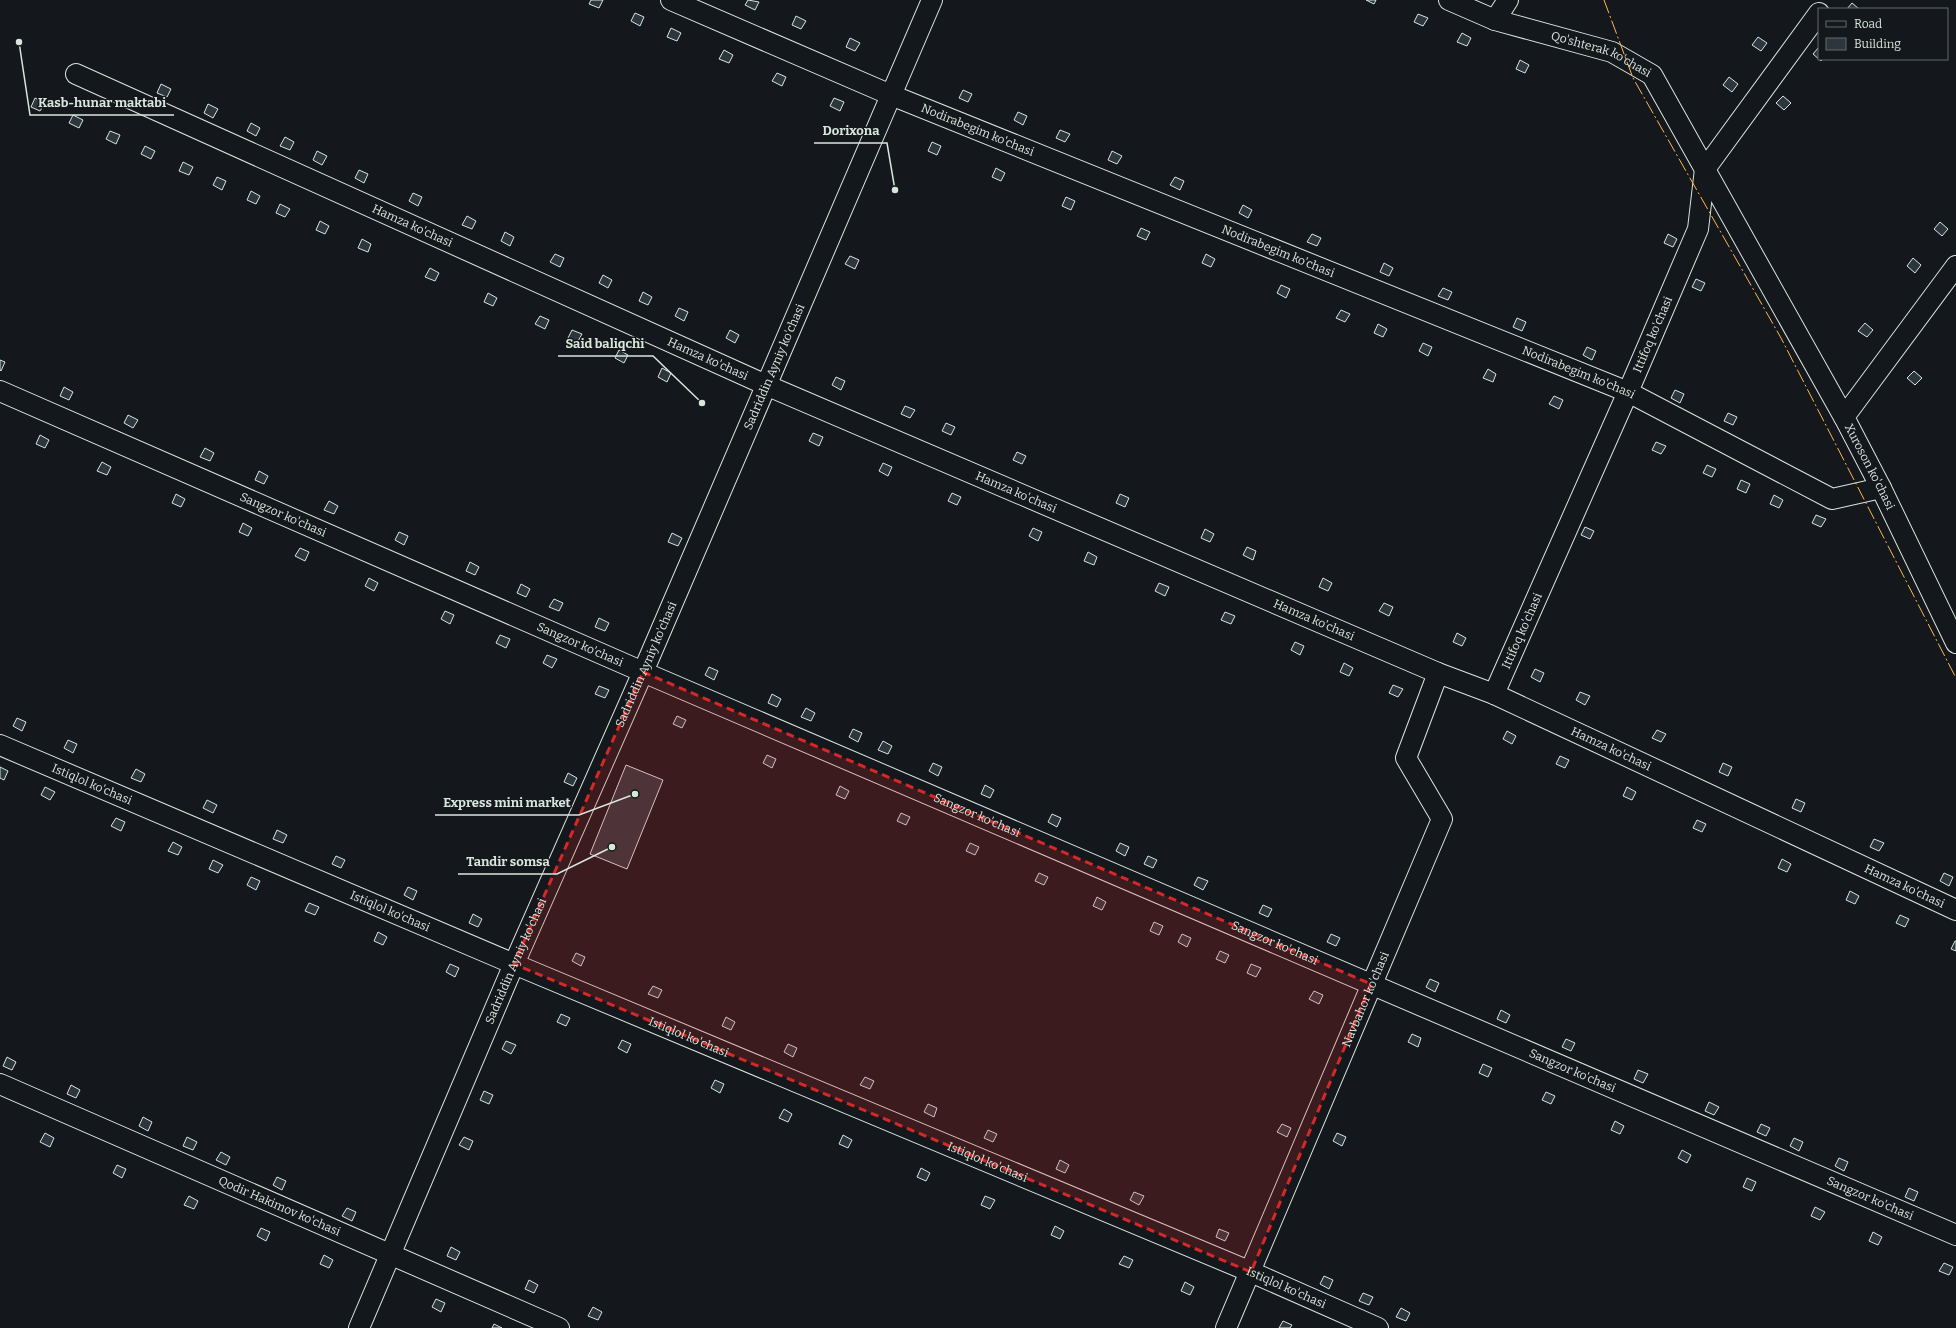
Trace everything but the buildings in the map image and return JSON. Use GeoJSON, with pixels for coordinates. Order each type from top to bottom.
{"type":"FeatureCollection","features":[{"type":"Feature","properties":{"kind":"street","name":"Nodirabegim ko'chasi"},"geometry":{"type":"LineString","coordinates":[[671,0],[891,95],[1628,392],[1832,499],[1881,488]]}},
{"type":"Feature","properties":{"kind":"street","name":"Sadriddin Ayniy ko'chasi"},"geometry":{"type":"LineString","coordinates":[[359,1328],[391,1256],[514,964],[643,672],[932,0]]}},
{"type":"Feature","properties":{"kind":"street","name":"Qo'shterak ko'chasi"},"geometry":{"type":"LineString","coordinates":[[1449,0],[1495,20],[1612,52],[1652,75],[1844,417]]}},
{"type":"Feature","properties":{"kind":"street"},"geometry":{"type":"LineString","coordinates":[[1495,20],[1508,0]]}},
{"type":"Feature","properties":{"kind":"street","name":"Ittifoq ko'chasi"},"geometry":{"type":"LineString","coordinates":[[1494,694],[1628,392],[1698,229],[1705,169],[1818,14]]}},
{"type":"Feature","properties":{"kind":"street","name":"Hamza ko'chasi"},"geometry":{"type":"LineString","coordinates":[[76,74],[766,385],[1438,673],[1494,694],[1956,910]]}},
{"type":"Feature","properties":{"kind":"street","name":"Xuroson ko'chasi"},"geometry":{"type":"LineString","coordinates":[[1956,266],[1844,417],[1881,488],[1956,642]]}},
{"type":"Feature","properties":{"kind":"street","name":"Sangzor ko'chasi"},"geometry":{"type":"LineString","coordinates":[[0,390],[643,672],[1956,1235]]}},
{"type":"Feature","properties":{"kind":"street","name":"Navbahor ko'chasi"},"geometry":{"type":"LineString","coordinates":[[1226,1328],[1442,819],[1406,758],[1438,673]]}},
{"type":"Feature","properties":{"kind":"street","name":"Istiqlol ko'chasi"},"geometry":{"type":"LineString","coordinates":[[0,745],[514,964],[1251,1272],[1378,1328]]}},
{"type":"Feature","properties":{"kind":"street","name":"Qodir Hakimov ko'chasi"},"geometry":{"type":"LineString","coordinates":[[0,1084],[391,1256],[559,1328]]}},
{"type":"Feature","properties":{"kind":"highlighted area"},"geometry":{"type":"Polygon","coordinates":[[[643,672],[1371,984],[1251,1272],[514,964],[643,672]]]}},
{"type":"Feature","properties":{"kind":"power"},"geometry":{"type":"LineString","coordinates":[[1604,0],[1633,78],[1781,338],[1956,678]]}},
{"type":"Feature","properties":{"kind":"place","name":"Kasb-hunar maktabi"},"geometry":{"type":"Point","coordinates":[19,42]}},
{"type":"Feature","properties":{"kind":"place","name":"Dorixona"},"geometry":{"type":"Point","coordinates":[895,190]}},
{"type":"Feature","properties":{"kind":"place","name":"Said baliqchi"},"geometry":{"type":"Point","coordinates":[702,403]}},
{"type":"Feature","properties":{"kind":"place","name":"Express mini market"},"geometry":{"type":"Point","coordinates":[635,794]}},
{"type":"Feature","properties":{"kind":"place","name":"Tandir somsa"},"geometry":{"type":"Point","coordinates":[612,847]}}]}
